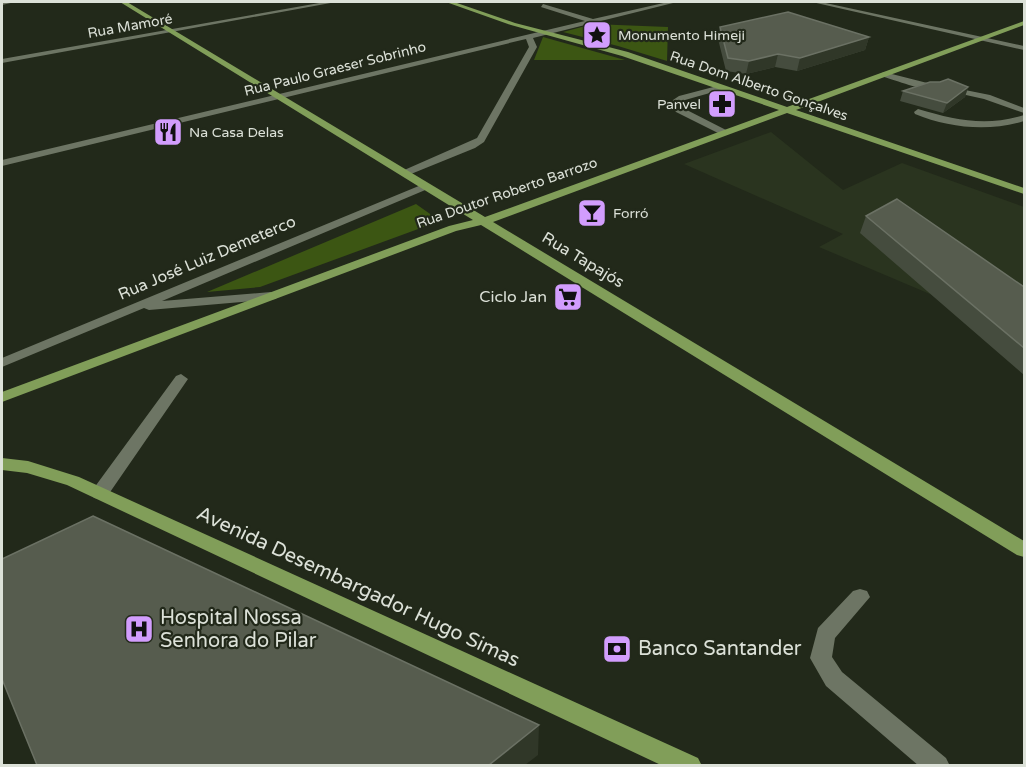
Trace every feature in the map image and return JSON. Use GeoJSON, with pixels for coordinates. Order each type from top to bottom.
{"type":"FeatureCollection","features":[{"type":"Feature","properties":{"kind":"main road","name":"Rua Tapajós"},"geometry":{"type":"LineString","coordinates":[[123,2],[1024,550]]}},
{"type":"Feature","properties":{"kind":"main road","name":"Rua Dom Alberto Gonçalves"},"geometry":{"type":"LineString","coordinates":[[449,2],[513,24],[625,54],[1024,191]]}},
{"type":"Feature","properties":{"kind":"main road","name":"Rua Doutor Roberto Barrozo"},"geometry":{"type":"LineString","coordinates":[[2,397],[453,228],[484,221],[1024,23]]}},
{"type":"Feature","properties":{"kind":"main road","name":"Avenida Desembargador Hugo Simas"},"geometry":{"type":"LineString","coordinates":[[2,464],[48,471],[100,493],[690,765]]}},
{"type":"Feature","properties":{"kind":"street"},"geometry":{"type":"LineString","coordinates":[[2,3],[12,2]]}},
{"type":"Feature","properties":{"kind":"street","name":"Rua Mamoré"},"geometry":{"type":"LineString","coordinates":[[2,61],[333,2]]}},
{"type":"Feature","properties":{"kind":"street","name":"Rua Paulo Graeser Sobrinho"},"geometry":{"type":"LineString","coordinates":[[2,163],[674,2]]}},
{"type":"Feature","properties":{"kind":"street"},"geometry":{"type":"LineString","coordinates":[[815,2],[1024,48]]}},
{"type":"Feature","properties":{"kind":"street"},"geometry":{"type":"LineString","coordinates":[[543,6],[593,21]]}},
{"type":"Feature","properties":{"kind":"street"},"geometry":{"type":"LineString","coordinates":[[406,173],[472,146],[481,140],[533,47],[534,44],[528,37]]}},
{"type":"Feature","properties":{"kind":"street"},"geometry":{"type":"LineString","coordinates":[[888,73],[936,87]]}},
{"type":"Feature","properties":{"kind":"street"},"geometry":{"type":"LineString","coordinates":[[721,87],[682,98],[676,102],[675,106],[725,133]]}},
{"type":"Feature","properties":{"kind":"street"},"geometry":{"type":"LineString","coordinates":[[960,91],[987,97],[1024,111]]}},
{"type":"Feature","properties":{"kind":"street"},"geometry":{"type":"LineString","coordinates":[[918,112],[936,120],[959,124],[980,125],[1024,118]]}},
{"type":"Feature","properties":{"kind":"street","name":"Rua José Luiz Demeterco"},"geometry":{"type":"LineString","coordinates":[[2,363],[426,186]]}},
{"type":"Feature","properties":{"kind":"street"},"geometry":{"type":"LineString","coordinates":[[134,308],[271,296]]}},
{"type":"Feature","properties":{"kind":"street"},"geometry":{"type":"LineString","coordinates":[[100,493],[181,379]]}},
{"type":"Feature","properties":{"kind":"street"},"geometry":{"type":"LineString","coordinates":[[860,597],[825,634],[821,658],[834,679],[938,765]]}},
{"type":"Feature","properties":{"kind":"shaded area"},"geometry":{"type":"Polygon","coordinates":[[[771,132],[843,190],[902,163],[1024,207],[1024,374],[937,297],[819,247],[843,234],[684,164],[771,132]]]}},
{"type":"Feature","properties":{"kind":"green space"},"geometry":{"type":"Polygon","coordinates":[[[593,24],[668,27],[667,61],[563,32],[593,24]]]}},
{"type":"Feature","properties":{"kind":"green space"},"geometry":{"type":"Polygon","coordinates":[[[543,37],[625,60],[534,60],[543,37]]]}},
{"type":"Feature","properties":{"kind":"green space"},"geometry":{"type":"Polygon","coordinates":[[[416,204],[440,221],[260,287],[207,292],[416,204]]]}},
{"type":"Feature","properties":{"kind":"building"},"geometry":{"type":"Polygon","coordinates":[[[788,12],[869,37],[800,58],[778,54],[749,61],[728,58],[720,27],[788,12]]]}},
{"type":"Feature","properties":{"kind":"building"},"geometry":{"type":"Polygon","coordinates":[[[948,79],[968,87],[947,103],[903,91],[930,82],[948,79]]]}},
{"type":"Feature","properties":{"kind":"building"},"geometry":{"type":"Polygon","coordinates":[[[897,199],[1024,287],[1024,348],[866,216],[897,199]]]}},
{"type":"Feature","properties":{"kind":"building","name":"Hospital Nossa Senhora do Pilar"},"geometry":{"type":"Polygon","coordinates":[[[93,516],[539,725],[489,765],[37,765],[2,679],[2,559],[93,516]]]}},
{"type":"Feature","properties":{"kind":"place","name":"Monumento Himeji"},"geometry":{"type":"Point","coordinates":[597,35]}},
{"type":"Feature","properties":{"kind":"place","name":"Panvel"},"geometry":{"type":"Point","coordinates":[722,104]}},
{"type":"Feature","properties":{"kind":"place","name":"Na Casa Delas"},"geometry":{"type":"Point","coordinates":[168,132]}},
{"type":"Feature","properties":{"kind":"place","name":"Forró"},"geometry":{"type":"Point","coordinates":[592,213]}},
{"type":"Feature","properties":{"kind":"place","name":"Ciclo Jan"},"geometry":{"type":"Point","coordinates":[568,297]}},
{"type":"Feature","properties":{"kind":"place","name":"Hospital Nossa Senhora do Pilar"},"geometry":{"type":"Point","coordinates":[139,629]}},
{"type":"Feature","properties":{"kind":"place","name":"Banco Santander"},"geometry":{"type":"Point","coordinates":[617,649]}}]}
